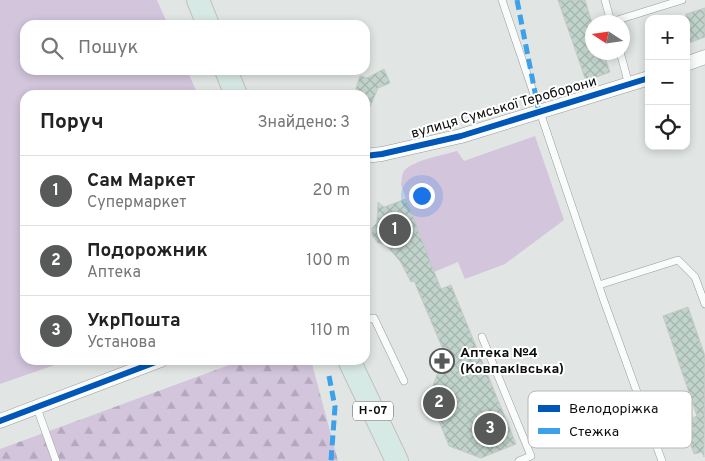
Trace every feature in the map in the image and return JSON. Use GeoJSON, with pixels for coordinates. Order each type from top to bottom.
{"type":"FeatureCollection","features":[{"type":"Feature","properties":{"kind":"main road"},"geometry":{"type":"LineString","coordinates":[[198,0],[206,20]]}},
{"type":"Feature","properties":{"kind":"main road"},"geometry":{"type":"LineString","coordinates":[[228,75],[234,90]]}},
{"type":"Feature","properties":{"kind":"main road","name":"Н-07"},"geometry":{"type":"LineString","coordinates":[[351,365],[397,461]]}},
{"type":"Feature","properties":{"kind":"street"},"geometry":{"type":"LineString","coordinates":[[690,63],[705,57]]}},
{"type":"Feature","properties":{"kind":"street","name":"вулиця Сумської Тероборони"},"geometry":{"type":"LineString","coordinates":[[370,155],[461,136],[645,79]]}},
{"type":"Feature","properties":{"kind":"street"},"geometry":{"type":"LineString","coordinates":[[0,421],[148,365]]}},
{"type":"Feature","properties":{"kind":"lane"},"geometry":{"type":"LineString","coordinates":[[502,0],[539,113],[637,391]]}},
{"type":"Feature","properties":{"kind":"lane"},"geometry":{"type":"LineString","coordinates":[[605,0],[609,15]]}},
{"type":"Feature","properties":{"kind":"lane"},"geometry":{"type":"LineString","coordinates":[[630,16],[682,0]]}},
{"type":"Feature","properties":{"kind":"lane"},"geometry":{"type":"LineString","coordinates":[[622,60],[629,85]]}},
{"type":"Feature","properties":{"kind":"lane"},"geometry":{"type":"LineString","coordinates":[[599,285],[678,260],[695,277],[705,304]]}},
{"type":"Feature","properties":{"kind":"lane"},"geometry":{"type":"LineString","coordinates":[[370,319],[374,318],[404,381]]}},
{"type":"Feature","properties":{"kind":"lane"},"geometry":{"type":"LineString","coordinates":[[482,337],[531,456],[519,461]]}},
{"type":"Feature","properties":{"kind":"lane"},"geometry":{"type":"LineString","coordinates":[[37,408],[56,461]]}},
{"type":"Feature","properties":{"kind":"lane"},"geometry":{"type":"LineString","coordinates":[[657,448],[662,461]]}},
{"type":"Feature","properties":{"kind":"green space"},"geometry":{"type":"Polygon","coordinates":[[[0,0],[157,0],[166,20],[20,20],[20,75],[189,75],[196,90],[20,90],[20,365],[55,365],[0,384],[0,0]]]}},
{"type":"Feature","properties":{"kind":"green space"},"geometry":{"type":"Polygon","coordinates":[[[535,136],[564,220],[505,264],[465,279],[458,262],[434,272],[401,185],[403,173],[406,169],[419,162],[457,151],[464,161],[535,136]]]}},
{"type":"Feature","properties":{"kind":"green space"},"geometry":{"type":"Polygon","coordinates":[[[229,365],[312,365],[338,461],[0,461],[0,449],[229,365]]]}},
{"type":"Feature","properties":{"kind":"building"},"geometry":{"type":"Polygon","coordinates":[[[558,0],[585,0],[590,15],[585,15],[585,60],[606,60],[610,72],[586,81],[558,0]]]}},
{"type":"Feature","properties":{"kind":"building"},"geometry":{"type":"Polygon","coordinates":[[[705,8],[705,37],[690,43],[690,15],[686,14],[705,8]]]}},
{"type":"Feature","properties":{"kind":"building"},"geometry":{"type":"Polygon","coordinates":[[[384,69],[390,83],[378,88],[370,107],[370,90],[356,90],[360,76],[367,78],[384,69]]]}},
{"type":"Feature","properties":{"kind":"building"},"geometry":{"type":"Polygon","coordinates":[[[406,199],[441,289],[451,285],[516,444],[481,458],[449,446],[429,396],[445,354],[414,281],[411,282],[400,261],[385,244],[378,243],[372,235],[372,228],[377,223],[378,202],[384,207],[406,199]]]}},
{"type":"Feature","properties":{"kind":"building"},"geometry":{"type":"Polygon","coordinates":[[[688,307],[705,356],[704,457],[702,452],[694,454],[692,448],[692,431],[694,430],[692,418],[697,416],[692,401],[692,391],[688,391],[663,316],[688,307]]]}},
{"type":"Feature","properties":{"kind":"marked path"},"geometry":{"type":"LineString","coordinates":[[517,0],[539,113]]}},
{"type":"Feature","properties":{"kind":"marked path"},"geometry":{"type":"LineString","coordinates":[[329,376],[335,407],[331,461]]}},
{"type":"Feature","properties":{"kind":"cycle path"},"geometry":{"type":"LineString","coordinates":[[370,155],[461,136],[645,79]]}},
{"type":"Feature","properties":{"kind":"cycle path"},"geometry":{"type":"LineString","coordinates":[[0,421],[148,365]]}},
{"type":"Feature","properties":{"kind":"place","name":"Сам Маркет"},"geometry":{"type":"Point","coordinates":[395,230]}},
{"type":"Feature","properties":{"kind":"place","name":"Аптека №4 (Ковпаківська)"},"geometry":{"type":"Point","coordinates":[442,361]}},
{"type":"Feature","properties":{"kind":"place","name":"Подорожник"},"geometry":{"type":"Point","coordinates":[439,403]}},
{"type":"Feature","properties":{"kind":"place","name":"УкрПошта"},"geometry":{"type":"Point","coordinates":[490,429]}}]}
